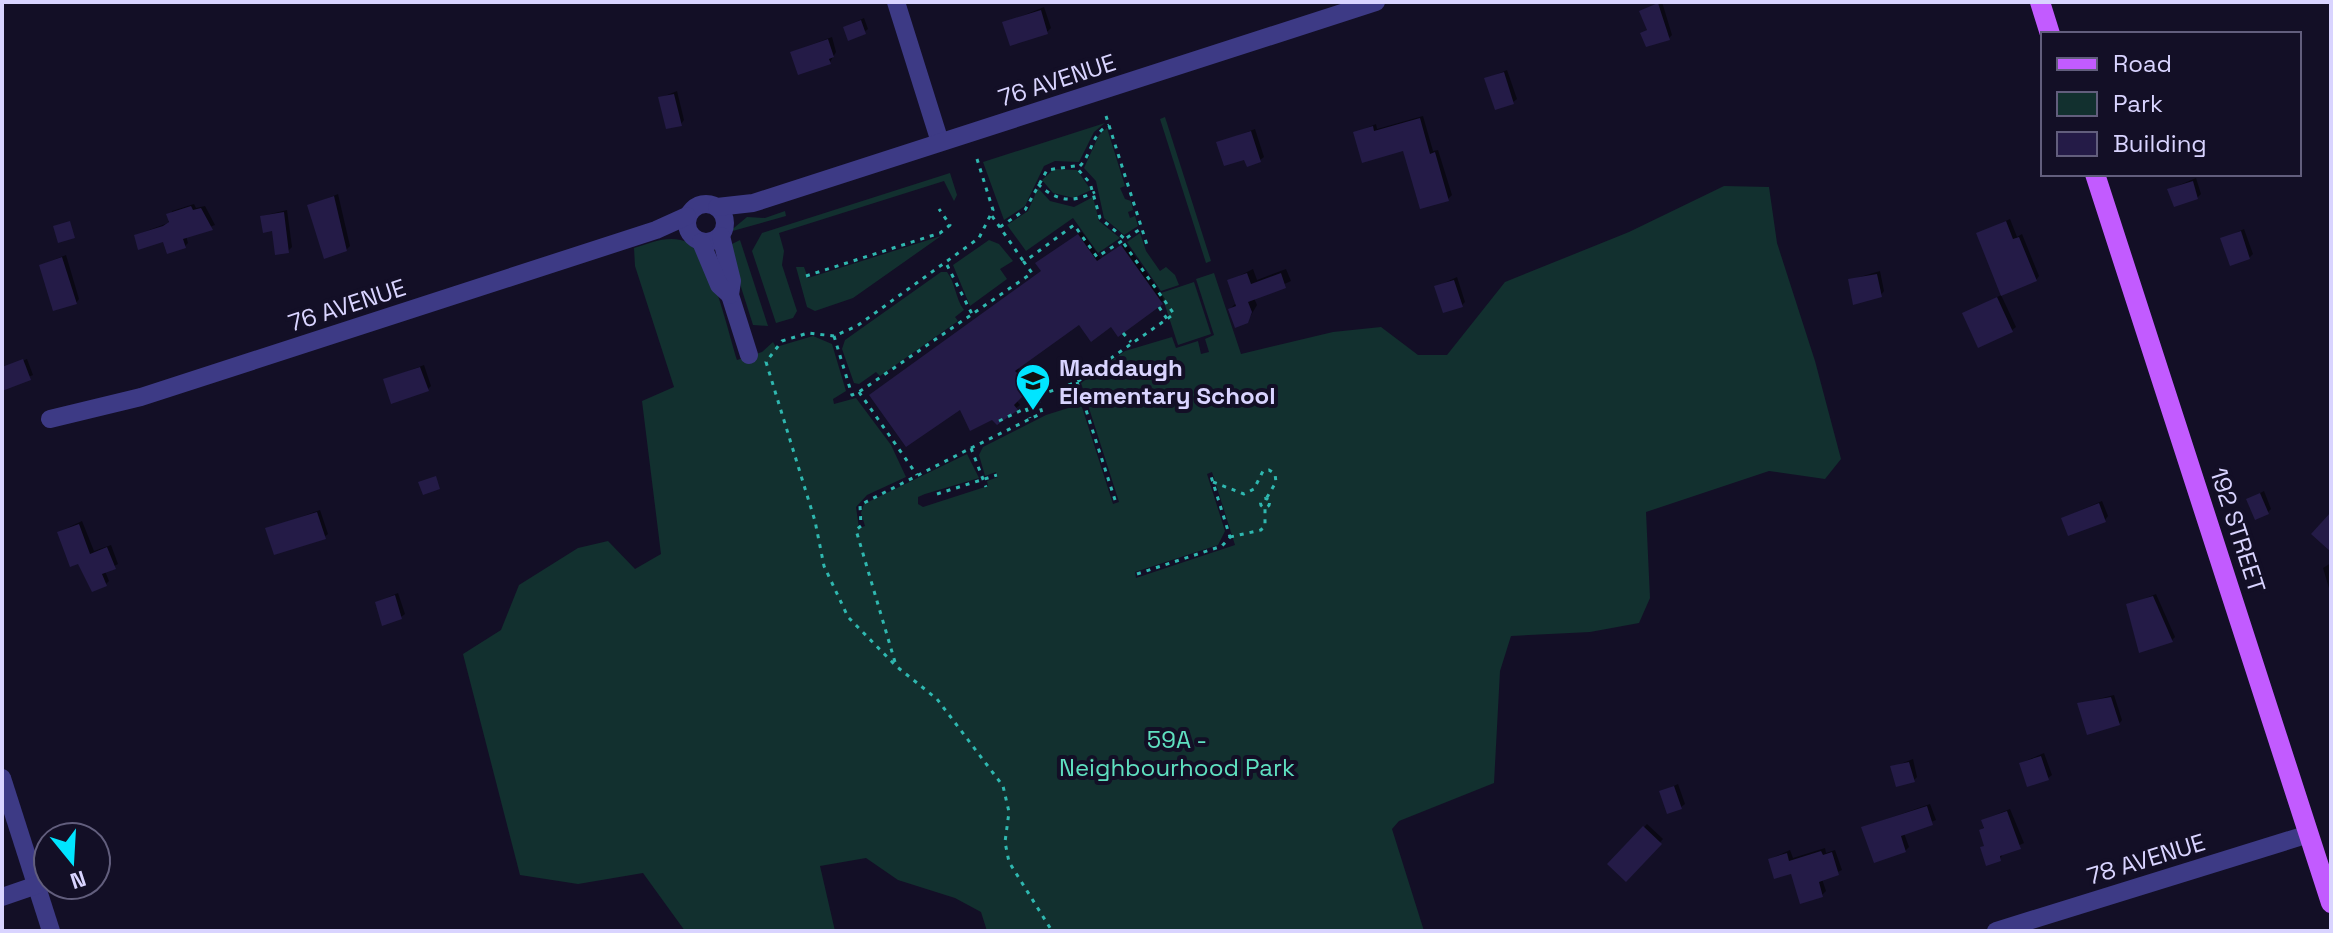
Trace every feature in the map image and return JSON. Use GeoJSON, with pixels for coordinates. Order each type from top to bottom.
{"type":"FeatureCollection","features":[{"type":"Feature","properties":{"kind":"main road"},"geometry":{"type":"LineString","coordinates":[[2040,2],[2049,32]]}},
{"type":"Feature","properties":{"kind":"main road","name":"192 STREET"},"geometry":{"type":"LineString","coordinates":[[2096,176],[2331,903]]}},
{"type":"Feature","properties":{"kind":"street"},"geometry":{"type":"LineString","coordinates":[[896,2],[940,142]]}},
{"type":"Feature","properties":{"kind":"street","name":"76 AVENUE"},"geometry":{"type":"LineString","coordinates":[[721,221],[753,203],[1376,2]]}},
{"type":"Feature","properties":{"kind":"street"},"geometry":{"type":"LineString","coordinates":[[730,295],[719,285],[692,230],[702,204],[721,221],[732,281],[730,295],[749,355]]}},
{"type":"Feature","properties":{"kind":"street"},"geometry":{"type":"LineString","coordinates":[[692,230],[712,242],[721,221]]}},
{"type":"Feature","properties":{"kind":"street","name":"76 AVENUE"},"geometry":{"type":"LineString","coordinates":[[50,419],[141,397],[656,230],[692,230]]}},
{"type":"Feature","properties":{"kind":"street"},"geometry":{"type":"LineString","coordinates":[[2,778],[32,870]]}},
{"type":"Feature","properties":{"kind":"street","name":"78 AVENUE"},"geometry":{"type":"LineString","coordinates":[[1996,931],[2309,834]]}},
{"type":"Feature","properties":{"kind":"street"},"geometry":{"type":"LineString","coordinates":[[2,897],[32,887]]}},
{"type":"Feature","properties":{"kind":"street"},"geometry":{"type":"LineString","coordinates":[[42,901],[51,931]]}},
{"type":"Feature","properties":{"kind":"path"},"geometry":{"type":"LineString","coordinates":[[1106,116],[1148,248]]}},
{"type":"Feature","properties":{"kind":"path"},"geometry":{"type":"LineString","coordinates":[[1079,167],[1089,155],[1095,135],[1109,125]]}},
{"type":"Feature","properties":{"kind":"path"},"geometry":{"type":"LineString","coordinates":[[977,159],[993,210],[979,238],[946,265],[857,326],[834,336],[808,333],[782,341],[766,362],[815,521],[824,566],[848,617],[896,666],[937,699],[1003,786],[1008,798],[1005,842],[1009,862],[1052,931]]}},
{"type":"Feature","properties":{"kind":"path"},"geometry":{"type":"LineString","coordinates":[[1000,227],[1025,210],[1037,183],[1053,167],[1079,167]]}},
{"type":"Feature","properties":{"kind":"path"},"geometry":{"type":"LineString","coordinates":[[896,666],[856,530],[861,526],[859,509],[865,501],[1042,413],[1037,396],[1077,382],[1174,314],[1124,240],[1100,218],[1095,192],[1079,167]]}},
{"type":"Feature","properties":{"kind":"path"},"geometry":{"type":"LineString","coordinates":[[1037,183],[1064,201],[1073,201],[1095,192]]}},
{"type":"Feature","properties":{"kind":"path"},"geometry":{"type":"LineString","coordinates":[[806,276],[940,233],[950,225],[939,209]]}},
{"type":"Feature","properties":{"kind":"path"},"geometry":{"type":"LineString","coordinates":[[834,336],[852,395],[1033,275],[991,215]]}},
{"type":"Feature","properties":{"kind":"path"},"geometry":{"type":"LineString","coordinates":[[1024,262],[1074,225],[1097,257],[1142,228]]}},
{"type":"Feature","properties":{"kind":"path"},"geometry":{"type":"LineString","coordinates":[[946,265],[958,280],[962,299],[972,314]]}},
{"type":"Feature","properties":{"kind":"path"},"geometry":{"type":"LineString","coordinates":[[1159,307],[1167,319]]}},
{"type":"Feature","properties":{"kind":"path"},"geometry":{"type":"LineString","coordinates":[[1123,333],[1132,343]]}},
{"type":"Feature","properties":{"kind":"path"},"geometry":{"type":"LineString","coordinates":[[1077,382],[1116,503]]}},
{"type":"Feature","properties":{"kind":"path"},"geometry":{"type":"LineString","coordinates":[[859,392],[917,475]]}},
{"type":"Feature","properties":{"kind":"path"},"geometry":{"type":"LineString","coordinates":[[999,421],[1026,408],[1031,419]]}},
{"type":"Feature","properties":{"kind":"path"},"geometry":{"type":"LineString","coordinates":[[971,448],[986,487]]}},
{"type":"Feature","properties":{"kind":"path"},"geometry":{"type":"LineString","coordinates":[[1137,574],[1222,546],[1230,537],[1261,530],[1265,525],[1265,508],[1261,503],[1276,482],[1275,474],[1269,470],[1261,473],[1254,489],[1244,494],[1213,482]]}},
{"type":"Feature","properties":{"kind":"path"},"geometry":{"type":"LineString","coordinates":[[1210,473],[1230,537]]}},
{"type":"Feature","properties":{"kind":"path"},"geometry":{"type":"LineString","coordinates":[[937,494],[997,475]]}},
{"type":"Feature","properties":{"kind":"green space"},"geometry":{"type":"Polygon","coordinates":[[[1165,117],[1211,261],[1206,263],[1160,119],[1165,117]]]}},
{"type":"Feature","properties":{"kind":"green space"},"geometry":{"type":"Polygon","coordinates":[[[1105,123],[1094,132],[1079,162],[1055,161],[1044,166],[1025,206],[1004,220],[983,162],[1105,123]]]}},
{"type":"Feature","properties":{"kind":"green space"},"geometry":{"type":"Polygon","coordinates":[[[1107,128],[1125,186],[1120,188],[1125,199],[1131,201],[1133,210],[1128,212],[1130,218],[1135,216],[1138,226],[1124,235],[1104,218],[1096,181],[1084,168],[1099,135],[1107,128]]]}},
{"type":"Feature","properties":{"kind":"green space"},"geometry":{"type":"Polygon","coordinates":[[[1054,169],[1077,170],[1091,190],[1074,198],[1053,193],[1042,180],[1054,169]]]}},
{"type":"Feature","properties":{"kind":"green space"},"geometry":{"type":"Polygon","coordinates":[[[950,173],[957,195],[954,201],[944,181],[779,233],[784,251],[782,265],[797,311],[793,318],[776,323],[752,251],[762,233],[950,173]]]}},
{"type":"Feature","properties":{"kind":"green space","name":"59A - Neighbourhood Park"},"geometry":{"type":"Polygon","coordinates":[[[1724,186],[1769,187],[1777,243],[1815,361],[1841,459],[1825,479],[1769,471],[1646,512],[1650,598],[1639,623],[1590,632],[1511,636],[1500,671],[1494,783],[1399,821],[1392,829],[1424,931],[987,931],[981,912],[955,898],[898,880],[866,858],[820,866],[835,931],[685,931],[643,873],[578,884],[520,875],[463,654],[501,630],[519,585],[578,548],[608,541],[635,569],[661,554],[642,401],[674,387],[635,266],[634,248],[675,239],[690,243],[698,250],[712,279],[737,360],[762,352],[773,342],[776,347],[813,336],[832,344],[846,391],[833,399],[834,404],[856,398],[891,445],[906,477],[867,495],[856,507],[859,528],[865,526],[861,513],[864,504],[967,454],[979,478],[925,494],[918,497],[918,504],[923,507],[988,486],[987,481],[998,477],[996,472],[985,476],[979,455],[983,447],[1046,415],[1081,404],[1113,504],[1119,502],[1081,383],[1125,351],[1172,337],[1176,348],[1198,341],[1201,354],[1209,352],[1205,339],[1214,335],[1196,279],[1214,273],[1241,354],[1333,332],[1381,327],[1418,355],[1447,355],[1505,282],[1629,232],[1724,186]],[[1212,472],[1207,474],[1225,531],[1218,545],[1135,572],[1136,578],[1235,545],[1212,472]]]}},
{"type":"Feature","properties":{"kind":"green space"},"geometry":{"type":"Polygon","coordinates":[[[1038,188],[1050,201],[1074,207],[1093,197],[1099,221],[1120,238],[1098,253],[1073,218],[1026,251],[1007,225],[1028,211],[1038,188]]]}},
{"type":"Feature","properties":{"kind":"green space"},"geometry":{"type":"Polygon","coordinates":[[[785,211],[786,216],[729,232],[747,217],[765,218],[785,211]]]}},
{"type":"Feature","properties":{"kind":"green space"},"geometry":{"type":"Polygon","coordinates":[[[1140,233],[1146,251],[1160,271],[1166,267],[1175,275],[1179,285],[1161,291],[1127,242],[1140,233]]]}},
{"type":"Feature","properties":{"kind":"green space"},"geometry":{"type":"Polygon","coordinates":[[[941,236],[853,298],[815,311],[807,307],[796,267],[804,267],[808,278],[941,236]]]}},
{"type":"Feature","properties":{"kind":"green space"},"geometry":{"type":"Polygon","coordinates":[[[740,240],[768,326],[753,325],[728,246],[740,240]]]}},
{"type":"Feature","properties":{"kind":"green space"},"geometry":{"type":"Polygon","coordinates":[[[989,240],[999,244],[1013,261],[1000,269],[1007,279],[970,306],[953,265],[989,240]]]}},
{"type":"Feature","properties":{"kind":"green space"},"geometry":{"type":"Polygon","coordinates":[[[941,272],[947,272],[964,310],[955,317],[958,321],[880,376],[876,372],[859,384],[854,383],[842,349],[845,340],[941,272]]]}},
{"type":"Feature","properties":{"kind":"green space"},"geometry":{"type":"Polygon","coordinates":[[[1194,282],[1211,334],[1178,345],[1161,293],[1194,282]]]}},
{"type":"Feature","properties":{"kind":"building"},"geometry":{"type":"Polygon","coordinates":[[[1658,3],[1670,40],[1646,47],[1640,33],[1647,30],[1639,11],[1658,3]]]}},
{"type":"Feature","properties":{"kind":"building"},"geometry":{"type":"Polygon","coordinates":[[[1041,10],[1048,34],[1010,46],[1002,22],[1041,10]]]}},
{"type":"Feature","properties":{"kind":"building"},"geometry":{"type":"Polygon","coordinates":[[[861,20],[866,34],[848,41],[843,27],[861,20]]]}},
{"type":"Feature","properties":{"kind":"building"},"geometry":{"type":"Polygon","coordinates":[[[828,39],[834,57],[829,59],[831,64],[798,75],[790,52],[828,39]]]}},
{"type":"Feature","properties":{"kind":"building"},"geometry":{"type":"Polygon","coordinates":[[[1504,72],[1514,104],[1495,110],[1484,78],[1504,72]]]}},
{"type":"Feature","properties":{"kind":"building"},"geometry":{"type":"Polygon","coordinates":[[[674,94],[682,126],[666,129],[658,97],[674,94]]]}},
{"type":"Feature","properties":{"kind":"building"},"geometry":{"type":"Polygon","coordinates":[[[1420,118],[1430,154],[1435,152],[1449,201],[1420,209],[1403,151],[1362,163],[1353,132],[1373,126],[1374,131],[1420,118]]]}},
{"type":"Feature","properties":{"kind":"building"},"geometry":{"type":"Polygon","coordinates":[[[1251,131],[1261,162],[1247,167],[1244,160],[1224,166],[1216,142],[1251,131]]]}},
{"type":"Feature","properties":{"kind":"building"},"geometry":{"type":"Polygon","coordinates":[[[2193,181],[2198,199],[2174,207],[2167,189],[2193,181]]]}},
{"type":"Feature","properties":{"kind":"building"},"geometry":{"type":"Polygon","coordinates":[[[334,196],[347,251],[324,259],[307,205],[334,196]]]}},
{"type":"Feature","properties":{"kind":"building"},"geometry":{"type":"Polygon","coordinates":[[[191,206],[193,210],[201,208],[213,230],[183,239],[186,248],[167,254],[163,242],[138,250],[134,235],[163,226],[169,222],[166,214],[191,206]]]}},
{"type":"Feature","properties":{"kind":"building"},"geometry":{"type":"Polygon","coordinates":[[[284,212],[289,253],[275,255],[272,231],[263,233],[260,216],[284,212]]]}},
{"type":"Feature","properties":{"kind":"building"},"geometry":{"type":"Polygon","coordinates":[[[70,221],[75,238],[58,243],[53,226],[70,221]]]}},
{"type":"Feature","properties":{"kind":"building"},"geometry":{"type":"Polygon","coordinates":[[[2006,221],[2013,239],[2019,237],[2037,281],[2001,296],[1976,233],[2006,221]]]}},
{"type":"Feature","properties":{"kind":"building"},"geometry":{"type":"Polygon","coordinates":[[[2241,231],[2250,259],[2230,266],[2220,238],[2241,231]]]}},
{"type":"Feature","properties":{"kind":"building"},"geometry":{"type":"Polygon","coordinates":[[[1078,234],[1097,261],[1121,245],[1163,304],[1118,337],[1111,327],[1091,342],[1079,325],[1015,371],[1032,387],[1014,405],[1018,410],[997,425],[992,420],[970,431],[960,410],[906,447],[869,395],[1041,271],[1035,263],[1078,234]]]}},
{"type":"Feature","properties":{"kind":"building"},"geometry":{"type":"Polygon","coordinates":[[[62,257],[77,304],[53,311],[39,265],[62,257]]]}},
{"type":"Feature","properties":{"kind":"building"},"geometry":{"type":"Polygon","coordinates":[[[1247,273],[1251,284],[1281,273],[1286,288],[1248,302],[1252,312],[1248,323],[1235,328],[1228,309],[1236,306],[1227,280],[1247,273]]]}},
{"type":"Feature","properties":{"kind":"building"},"geometry":{"type":"Polygon","coordinates":[[[1877,274],[1882,297],[1853,305],[1848,279],[1877,274]]]}},
{"type":"Feature","properties":{"kind":"building"},"geometry":{"type":"Polygon","coordinates":[[[1454,280],[1463,307],[1443,313],[1434,286],[1454,280]]]}},
{"type":"Feature","properties":{"kind":"building"},"geometry":{"type":"Polygon","coordinates":[[[1997,297],[2013,332],[1978,348],[1962,313],[1997,297]]]}},
{"type":"Feature","properties":{"kind":"building"},"geometry":{"type":"Polygon","coordinates":[[[23,359],[31,380],[2,391],[2,367],[23,359]]]}},
{"type":"Feature","properties":{"kind":"building"},"geometry":{"type":"Polygon","coordinates":[[[420,367],[429,391],[391,404],[383,379],[420,367]]]}},
{"type":"Feature","properties":{"kind":"building"},"geometry":{"type":"Polygon","coordinates":[[[436,476],[440,489],[423,495],[418,482],[436,476]]]}},
{"type":"Feature","properties":{"kind":"building"},"geometry":{"type":"Polygon","coordinates":[[[2260,493],[2269,514],[2255,520],[2246,499],[2260,493]]]}},
{"type":"Feature","properties":{"kind":"building"},"geometry":{"type":"Polygon","coordinates":[[[2099,503],[2106,522],[2068,536],[2061,518],[2099,503]]]}},
{"type":"Feature","properties":{"kind":"building"},"geometry":{"type":"Polygon","coordinates":[[[317,512],[326,539],[274,555],[265,528],[317,512]]]}},
{"type":"Feature","properties":{"kind":"building"},"geometry":{"type":"Polygon","coordinates":[[[2331,512],[2331,552],[2311,534],[2331,512]]]}},
{"type":"Feature","properties":{"kind":"building"},"geometry":{"type":"Polygon","coordinates":[[[79,524],[90,554],[107,547],[116,569],[102,574],[107,586],[92,592],[78,564],[70,567],[57,532],[79,524]]]}},
{"type":"Feature","properties":{"kind":"building"},"geometry":{"type":"Polygon","coordinates":[[[395,595],[402,619],[382,626],[375,602],[395,595]]]}},
{"type":"Feature","properties":{"kind":"building"},"geometry":{"type":"Polygon","coordinates":[[[2153,596],[2173,642],[2139,653],[2126,604],[2153,596]]]}},
{"type":"Feature","properties":{"kind":"building"},"geometry":{"type":"Polygon","coordinates":[[[2111,697],[2120,725],[2087,735],[2077,703],[2111,697]]]}},
{"type":"Feature","properties":{"kind":"building"},"geometry":{"type":"Polygon","coordinates":[[[2041,756],[2049,780],[2027,787],[2019,763],[2041,756]]]}},
{"type":"Feature","properties":{"kind":"building"},"geometry":{"type":"Polygon","coordinates":[[[1909,762],[1915,782],[1896,787],[1890,766],[1909,762]]]}},
{"type":"Feature","properties":{"kind":"building"},"geometry":{"type":"Polygon","coordinates":[[[1674,786],[1682,809],[1667,814],[1659,791],[1674,786]]]}},
{"type":"Feature","properties":{"kind":"building"},"geometry":{"type":"Polygon","coordinates":[[[1927,806],[1933,825],[1901,836],[1906,852],[1874,863],[1861,827],[1927,806]]]}},
{"type":"Feature","properties":{"kind":"building"},"geometry":{"type":"Polygon","coordinates":[[[2007,811],[2021,849],[2000,856],[2001,861],[1986,866],[1980,847],[1984,846],[1979,830],[1984,828],[1981,820],[2007,811]]]}},
{"type":"Feature","properties":{"kind":"building"},"geometry":{"type":"Polygon","coordinates":[[[1643,826],[1662,844],[1626,882],[1607,864],[1643,826]]]}},
{"type":"Feature","properties":{"kind":"building"},"geometry":{"type":"Polygon","coordinates":[[[1821,851],[1823,855],[1832,852],[1839,875],[1819,882],[1823,897],[1800,904],[1791,874],[1774,879],[1768,859],[1787,853],[1789,861],[1821,851]]]}},
{"type":"Feature","properties":{"kind":"place","name":"Maddaugh Elementary School"},"geometry":{"type":"Point","coordinates":[1033,412]}}]}
